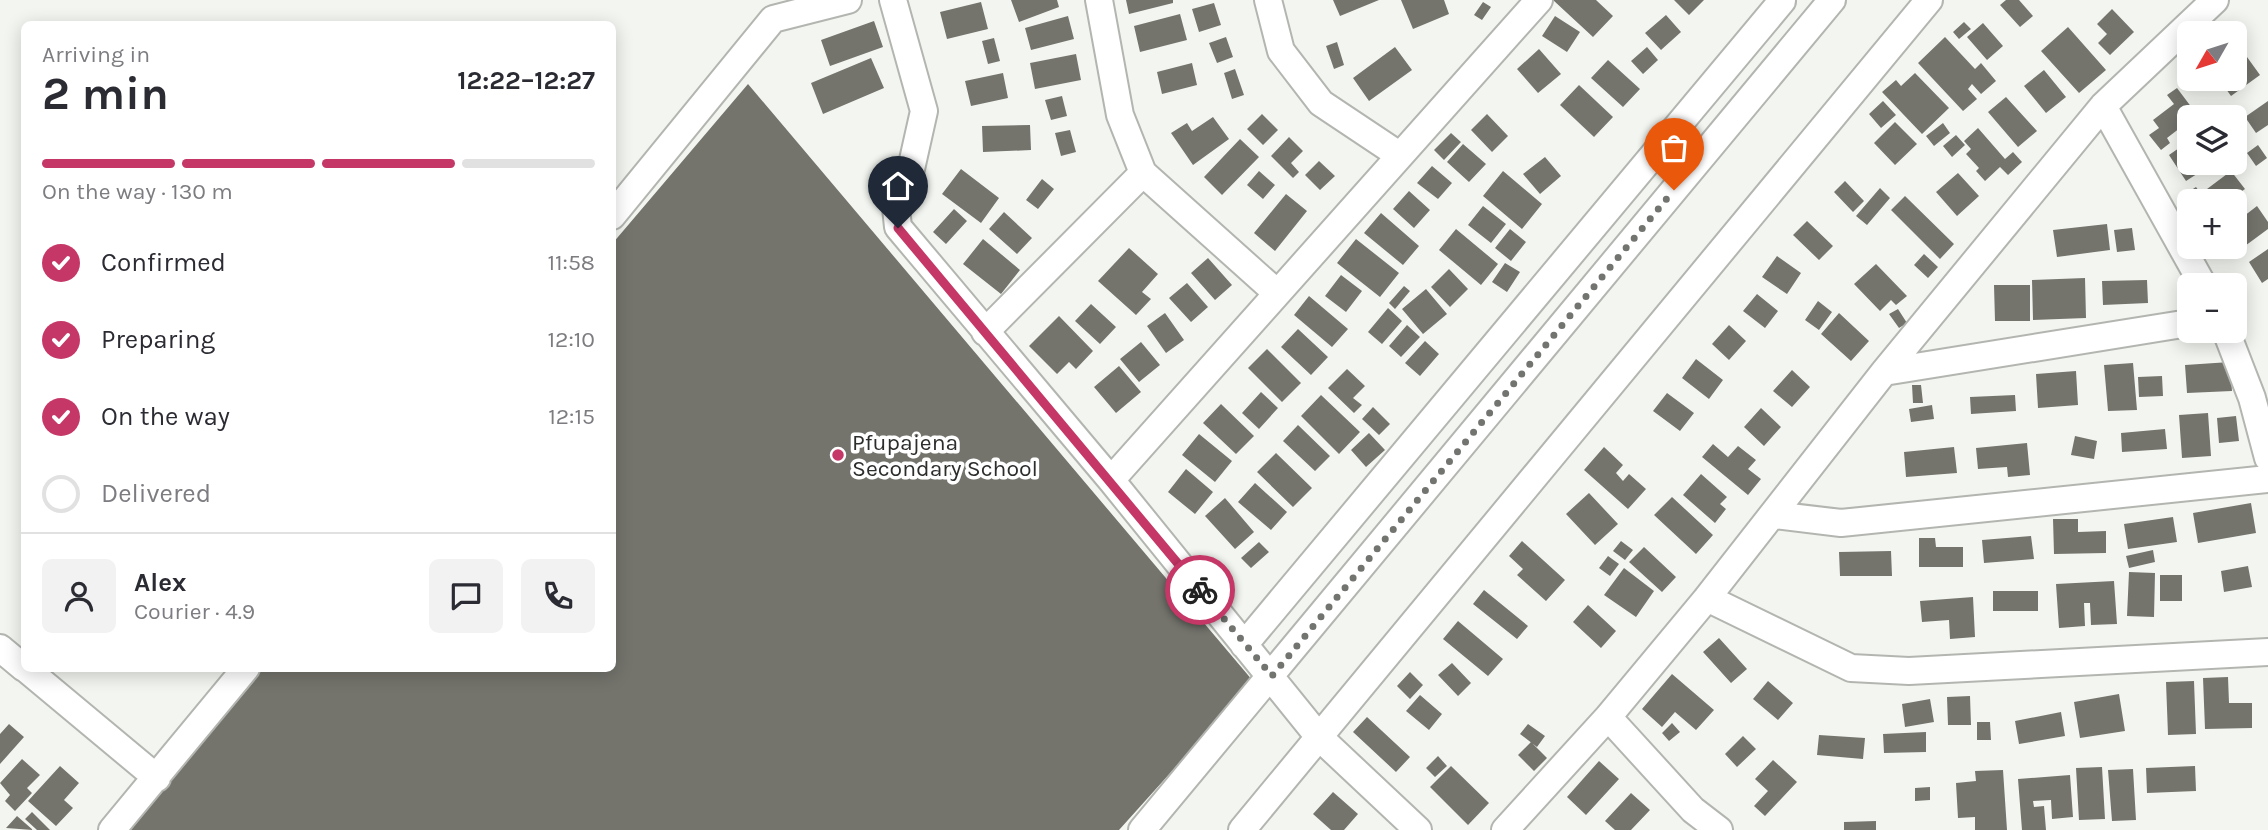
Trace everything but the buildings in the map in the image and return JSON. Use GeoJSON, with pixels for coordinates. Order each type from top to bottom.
{"type":"FeatureCollection","features":[{"type":"Feature","properties":{"kind":"street"},"geometry":{"type":"LineString","coordinates":[[616,211],[771,9],[848,0]]}},
{"type":"Feature","properties":{"kind":"street"},"geometry":{"type":"LineString","coordinates":[[893,0],[924,111],[911,169],[895,198],[898,228],[1111,480],[1319,737],[1418,830]]}},
{"type":"Feature","properties":{"kind":"street"},"geometry":{"type":"LineString","coordinates":[[1099,0],[1120,115],[1143,173],[1277,293]]}},
{"type":"Feature","properties":{"kind":"street"},"geometry":{"type":"LineString","coordinates":[[1268,0],[1281,51],[1321,103],[1399,155]]}},
{"type":"Feature","properties":{"kind":"street"},"geometry":{"type":"LineString","coordinates":[[1111,480],[1539,0]]}},
{"type":"Feature","properties":{"kind":"street"},"geometry":{"type":"LineString","coordinates":[[1244,645],[1782,0],[1814,21]]}},
{"type":"Feature","properties":{"kind":"street"},"geometry":{"type":"LineString","coordinates":[[1142,830],[1832,0]]}},
{"type":"Feature","properties":{"kind":"street"},"geometry":{"type":"LineString","coordinates":[[1242,830],[1929,0]]}},
{"type":"Feature","properties":{"kind":"street"},"geometry":{"type":"LineString","coordinates":[[1505,830],[1608,717],[1707,598],[1884,372],[2103,106],[2215,0]]}},
{"type":"Feature","properties":{"kind":"street"},"geometry":{"type":"LineString","coordinates":[[2103,106],[2196,273]]}},
{"type":"Feature","properties":{"kind":"street"},"geometry":{"type":"LineString","coordinates":[[985,332],[1143,173]]}},
{"type":"Feature","properties":{"kind":"street"},"geometry":{"type":"LineString","coordinates":[[1884,372],[2177,325]]}},
{"type":"Feature","properties":{"kind":"street"},"geometry":{"type":"LineString","coordinates":[[2231,343],[2252,398],[2268,458]]}},
{"type":"Feature","properties":{"kind":"street"},"geometry":{"type":"LineString","coordinates":[[1774,515],[1841,523],[2268,479]]}},
{"type":"Feature","properties":{"kind":"street"},"geometry":{"type":"LineString","coordinates":[[1707,598],[1852,668],[1909,671],[2268,652]]}},
{"type":"Feature","properties":{"kind":"street"},"geometry":{"type":"LineString","coordinates":[[0,648],[21,665]]}},
{"type":"Feature","properties":{"kind":"street"},"geometry":{"type":"LineString","coordinates":[[30,672],[157,778]]}},
{"type":"Feature","properties":{"kind":"street"},"geometry":{"type":"LineString","coordinates":[[111,830],[243,672]]}},
{"type":"Feature","properties":{"kind":"street"},"geometry":{"type":"LineString","coordinates":[[1608,717],[1693,810],[1719,830]]}},
{"type":"Feature","properties":{"kind":"way so far"},"geometry":{"type":"LineString","coordinates":[[1200,590],[1272,676],[1674,190]]}},
{"type":"Feature","properties":{"kind":"place","name":"Pfupajena Secondary School"},"geometry":{"type":"Point","coordinates":[838,455]}},
{"type":"Feature","properties":{"kind":"route"},"geometry":{"type":"LineString","coordinates":[[898,228],[1111,480],[1200,590]]}}]}
